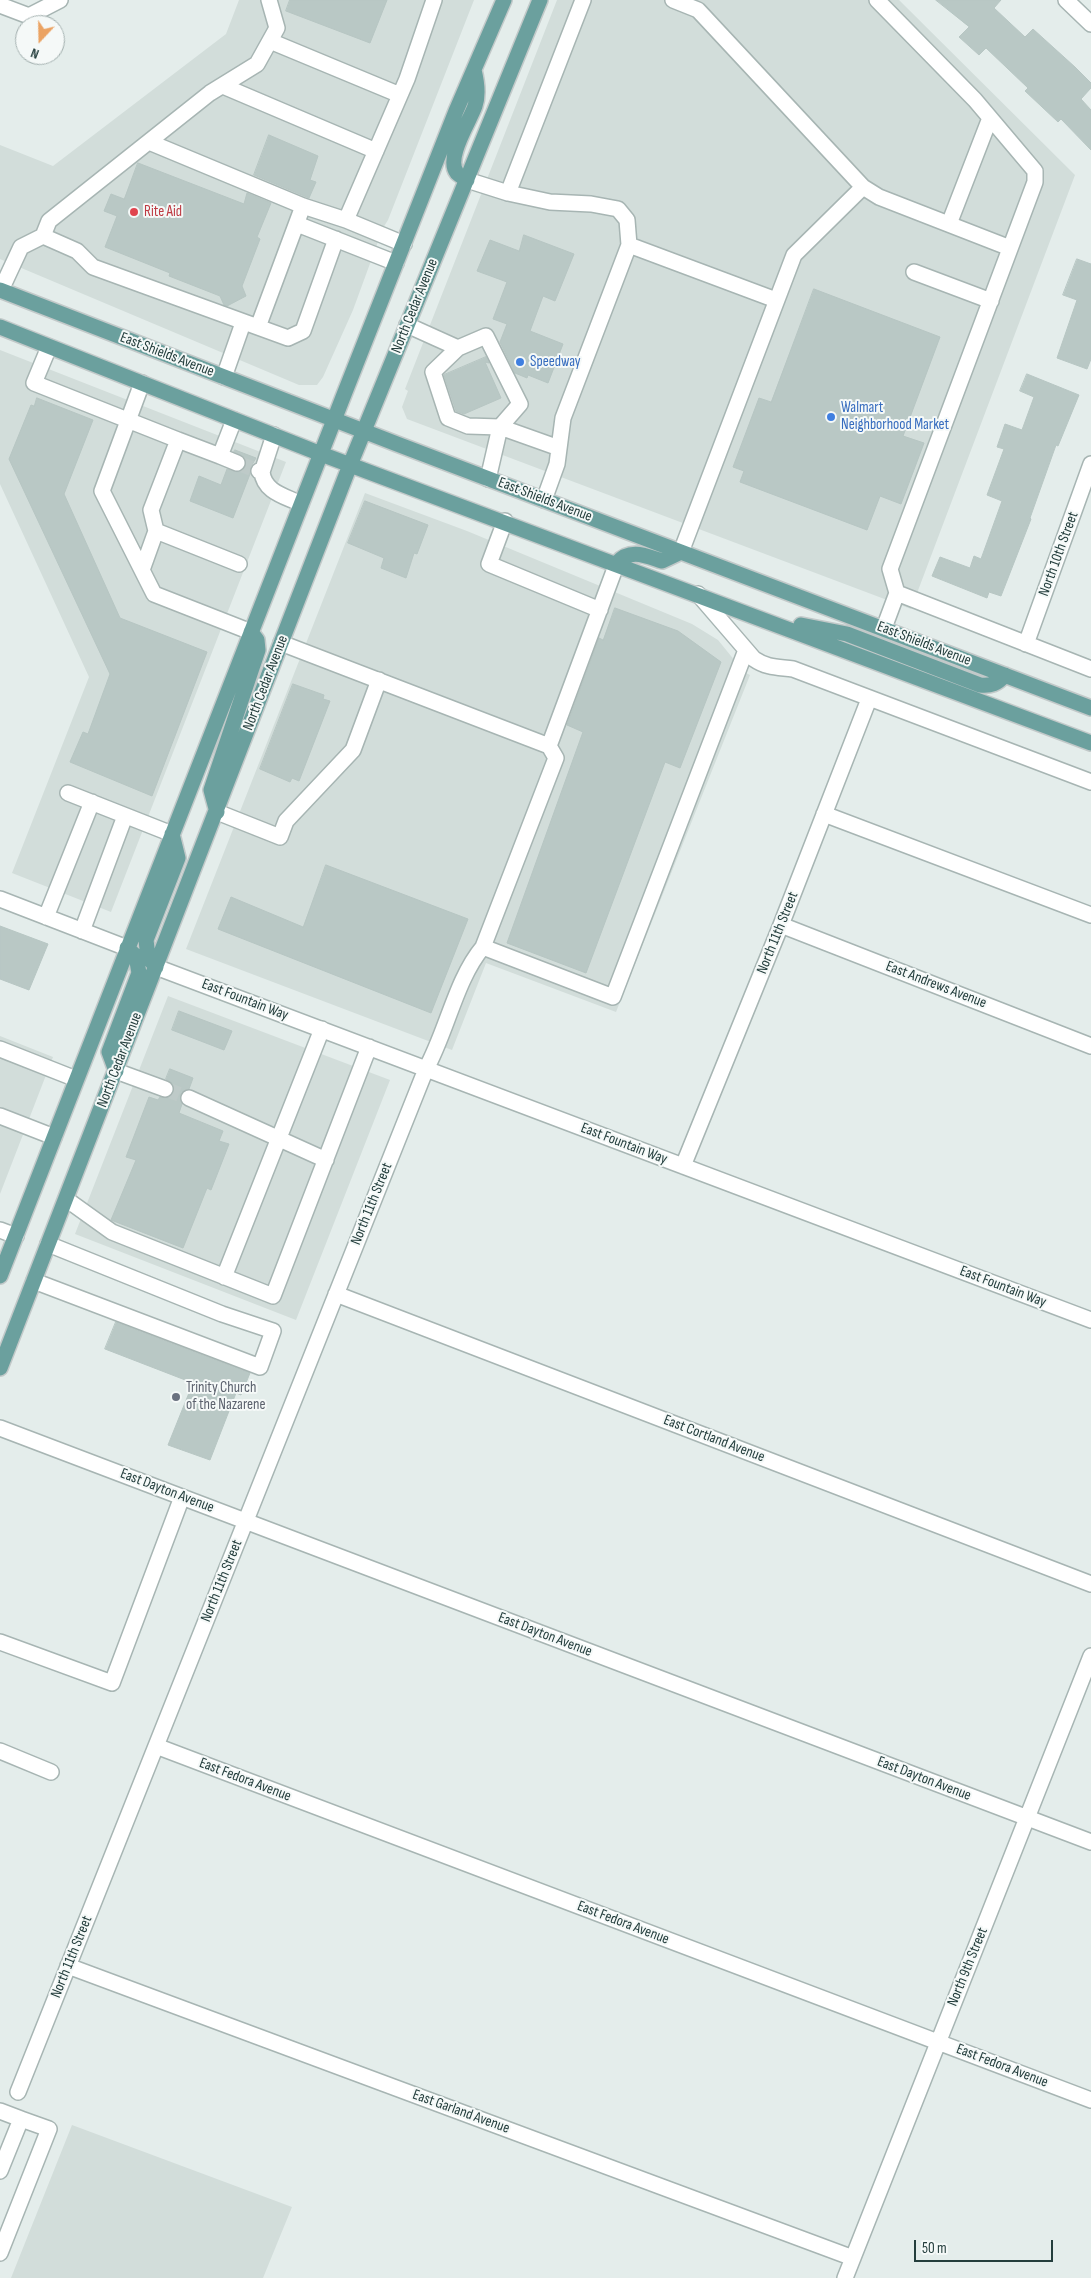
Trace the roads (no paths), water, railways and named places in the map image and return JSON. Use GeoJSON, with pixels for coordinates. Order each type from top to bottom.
{"type":"FeatureCollection","features":[{"type":"Feature","properties":{"kind":"main road"},"geometry":{"type":"LineString","coordinates":[[0,1276],[396,263],[504,0]]}},
{"type":"Feature","properties":{"kind":"main road","name":"North Cedar Avenue"},"geometry":{"type":"LineString","coordinates":[[0,1368],[217,812],[350,464],[540,0]]}},
{"type":"Feature","properties":{"kind":"main road"},"geometry":{"type":"LineString","coordinates":[[467,180],[456,172],[454,164],[456,150],[476,105],[478,87],[474,70]]}},
{"type":"Feature","properties":{"kind":"main road","name":"East Shields Avenue"},"geometry":{"type":"LineString","coordinates":[[0,290],[364,432],[1091,708]]}},
{"type":"Feature","properties":{"kind":"main road"},"geometry":{"type":"LineString","coordinates":[[0,328],[321,454],[617,563],[1091,743]]}},
{"type":"Feature","properties":{"kind":"main road"},"geometry":{"type":"LineString","coordinates":[[617,563],[622,557],[632,554],[642,554],[662,561],[681,552]]}},
{"type":"Feature","properties":{"kind":"main road"},"geometry":{"type":"LineString","coordinates":[[760,617],[847,634],[980,685],[990,686],[998,682],[1005,675]]}},
{"type":"Feature","properties":{"kind":"main road"},"geometry":{"type":"LineString","coordinates":[[217,812],[211,790],[258,650],[257,640],[252,632]]}},
{"type":"Feature","properties":{"kind":"main road"},"geometry":{"type":"LineString","coordinates":[[156,967],[148,957],[146,940],[178,858],[172,834]]}},
{"type":"Feature","properties":{"kind":"main road"},"geometry":{"type":"LineString","coordinates":[[116,1071],[109,1052],[139,972],[136,956],[127,948]]}},
{"type":"Feature","properties":{"kind":"street"},"geometry":{"type":"LineString","coordinates":[[0,4],[29,16],[60,0]]}},
{"type":"Feature","properties":{"kind":"street"},"geometry":{"type":"LineString","coordinates":[[0,290],[22,247],[43,236],[49,221],[223,86],[258,64],[277,28],[268,0]]}},
{"type":"Feature","properties":{"kind":"street"},"geometry":{"type":"LineString","coordinates":[[346,220],[400,95],[434,0]]}},
{"type":"Feature","properties":{"kind":"street"},"geometry":{"type":"LineString","coordinates":[[508,193],[583,0]]}},
{"type":"Feature","properties":{"kind":"street"},"geometry":{"type":"LineString","coordinates":[[673,0],[698,10],[864,187],[879,197],[1010,248]]}},
{"type":"Feature","properties":{"kind":"street"},"geometry":{"type":"LineString","coordinates":[[877,0],[990,118],[1035,171],[1035,182],[890,570],[897,593],[884,628]]}},
{"type":"Feature","properties":{"kind":"street"},"geometry":{"type":"LineString","coordinates":[[1066,0],[1091,24]]}},
{"type":"Feature","properties":{"kind":"street"},"geometry":{"type":"LineString","coordinates":[[270,41],[400,95]]}},
{"type":"Feature","properties":{"kind":"street"},"geometry":{"type":"LineString","coordinates":[[223,86],[376,150]]}},
{"type":"Feature","properties":{"kind":"street"},"geometry":{"type":"LineString","coordinates":[[950,224],[990,118]]}},
{"type":"Feature","properties":{"kind":"street"},"geometry":{"type":"LineString","coordinates":[[149,142],[303,206],[346,220],[404,244]]}},
{"type":"Feature","properties":{"kind":"street"},"geometry":{"type":"LineString","coordinates":[[467,180],[508,193],[550,202],[591,204],[618,209],[628,220],[629,245],[563,418],[557,464],[544,500]]}},
{"type":"Feature","properties":{"kind":"street"},"geometry":{"type":"LineString","coordinates":[[681,552],[794,256],[864,187]]}},
{"type":"Feature","properties":{"kind":"street"},"geometry":{"type":"LineString","coordinates":[[258,328],[303,206]]}},
{"type":"Feature","properties":{"kind":"street"},"geometry":{"type":"LineString","coordinates":[[297,224],[396,263]]}},
{"type":"Feature","properties":{"kind":"street"},"geometry":{"type":"LineString","coordinates":[[43,236],[76,252],[93,267],[288,338],[303,331],[336,238]]}},
{"type":"Feature","properties":{"kind":"street"},"geometry":{"type":"LineString","coordinates":[[629,245],[776,300]]}},
{"type":"Feature","properties":{"kind":"street"},"geometry":{"type":"LineString","coordinates":[[914,272],[991,300]]}},
{"type":"Feature","properties":{"kind":"street"},"geometry":{"type":"LineString","coordinates":[[224,377],[243,323]]}},
{"type":"Feature","properties":{"kind":"street"},"geometry":{"type":"LineString","coordinates":[[407,325],[458,348]]}},
{"type":"Feature","properties":{"kind":"street"},"geometry":{"type":"LineString","coordinates":[[488,479],[500,427],[520,404],[486,336],[458,348],[433,372],[448,418],[468,426],[500,427],[559,448]]}},
{"type":"Feature","properties":{"kind":"street"},"geometry":{"type":"LineString","coordinates":[[49,347],[34,383],[237,463]]}},
{"type":"Feature","properties":{"kind":"street"},"geometry":{"type":"LineString","coordinates":[[142,383],[102,491],[154,594],[252,632]]}},
{"type":"Feature","properties":{"kind":"street"},"geometry":{"type":"LineString","coordinates":[[220,456],[234,420]]}},
{"type":"Feature","properties":{"kind":"street"},"geometry":{"type":"LineString","coordinates":[[274,435],[260,471],[263,481],[268,488],[301,504]]}},
{"type":"Feature","properties":{"kind":"street"},"geometry":{"type":"LineString","coordinates":[[142,570],[156,531],[151,510],[178,440]]}},
{"type":"Feature","properties":{"kind":"street","name":"North 10th Street"},"geometry":{"type":"LineString","coordinates":[[1026,644],[1091,464]]}},
{"type":"Feature","properties":{"kind":"street"},"geometry":{"type":"LineString","coordinates":[[504,521],[489,564],[600,610]]}},
{"type":"Feature","properties":{"kind":"street"},"geometry":{"type":"LineString","coordinates":[[156,531],[239,564]]}},
{"type":"Feature","properties":{"kind":"street"},"geometry":{"type":"LineString","coordinates":[[281,643],[549,746],[617,563]]}},
{"type":"Feature","properties":{"kind":"street"},"geometry":{"type":"LineString","coordinates":[[897,593],[1091,669]]}},
{"type":"Feature","properties":{"kind":"street"},"geometry":{"type":"LineString","coordinates":[[698,594],[746,650],[762,664],[772,668],[793,670],[1091,782]]}},
{"type":"Feature","properties":{"kind":"street"},"geometry":{"type":"LineString","coordinates":[[483,947],[613,997],[746,650]]}},
{"type":"Feature","properties":{"kind":"street"},"geometry":{"type":"LineString","coordinates":[[217,812],[280,836],[286,821],[353,750],[379,680]]}},
{"type":"Feature","properties":{"kind":"street","name":"North 11th Street"},"geometry":{"type":"LineString","coordinates":[[683,1166],[781,925],[869,699]]}},
{"type":"Feature","properties":{"kind":"street","name":"North 11th Street"},"geometry":{"type":"LineString","coordinates":[[18,2092],[426,1069],[436,1050],[471,961],[483,947],[556,758],[549,746]]}},
{"type":"Feature","properties":{"kind":"street"},"geometry":{"type":"LineString","coordinates":[[68,793],[172,834]]}},
{"type":"Feature","properties":{"kind":"street"},"geometry":{"type":"LineString","coordinates":[[46,917],[92,802]]}},
{"type":"Feature","properties":{"kind":"street"},"geometry":{"type":"LineString","coordinates":[[824,814],[1091,915]]}},
{"type":"Feature","properties":{"kind":"street"},"geometry":{"type":"LineString","coordinates":[[82,931],[125,816]]}},
{"type":"Feature","properties":{"kind":"street"},"geometry":{"type":"LineString","coordinates":[[0,899],[127,948]]}},
{"type":"Feature","properties":{"kind":"street","name":"East Andrews Avenue"},"geometry":{"type":"LineString","coordinates":[[781,925],[1091,1046]]}},
{"type":"Feature","properties":{"kind":"street","name":"East Fountain Way"},"geometry":{"type":"LineString","coordinates":[[156,967],[1091,1320]]}},
{"type":"Feature","properties":{"kind":"street"},"geometry":{"type":"LineString","coordinates":[[224,1277],[322,1029]]}},
{"type":"Feature","properties":{"kind":"street"},"geometry":{"type":"LineString","coordinates":[[66,1199],[112,1232],[273,1296],[369,1047]]}},
{"type":"Feature","properties":{"kind":"street"},"geometry":{"type":"LineString","coordinates":[[0,1049],[76,1079]]}},
{"type":"Feature","properties":{"kind":"street"},"geometry":{"type":"LineString","coordinates":[[116,1071],[165,1089]]}},
{"type":"Feature","properties":{"kind":"street"},"geometry":{"type":"LineString","coordinates":[[189,1098],[247,1123],[278,1140],[326,1160]]}},
{"type":"Feature","properties":{"kind":"street"},"geometry":{"type":"LineString","coordinates":[[0,1116],[54,1137]]}},
{"type":"Feature","properties":{"kind":"street"},"geometry":{"type":"LineString","coordinates":[[0,1230],[16,1236]]}},
{"type":"Feature","properties":{"kind":"street"},"geometry":{"type":"LineString","coordinates":[[34,1281],[260,1367],[273,1331],[222,1314],[48,1244]]}},
{"type":"Feature","properties":{"kind":"street","name":"East Cortland Avenue"},"geometry":{"type":"LineString","coordinates":[[336,1294],[1091,1584]]}},
{"type":"Feature","properties":{"kind":"street","name":"East Dayton Avenue"},"geometry":{"type":"LineString","coordinates":[[0,1428],[1091,1842]]}},
{"type":"Feature","properties":{"kind":"street"},"geometry":{"type":"LineString","coordinates":[[0,1642],[112,1683],[182,1497]]}},
{"type":"Feature","properties":{"kind":"street","name":"North 9th Street"},"geometry":{"type":"LineString","coordinates":[[845,2278],[1091,1656]]}},
{"type":"Feature","properties":{"kind":"street","name":"East Fedora Avenue"},"geometry":{"type":"LineString","coordinates":[[156,1746],[1091,2100]]}},
{"type":"Feature","properties":{"kind":"street"},"geometry":{"type":"LineString","coordinates":[[0,1751],[51,1772]]}},
{"type":"Feature","properties":{"kind":"street","name":"East Garland Avenue"},"geometry":{"type":"LineString","coordinates":[[68,1966],[853,2258]]}},
{"type":"Feature","properties":{"kind":"street"},"geometry":{"type":"LineString","coordinates":[[0,2111],[49,2129],[0,2253]]}},
{"type":"Feature","properties":{"kind":"street"},"geometry":{"type":"LineString","coordinates":[[0,2171],[21,2119]]}},
{"type":"Feature","properties":{"kind":"tunnel"},"geometry":{"type":"LineString","coordinates":[[237,463],[259,471]]}},
{"type":"Feature","properties":{"kind":"tunnel"},"geometry":{"type":"LineString","coordinates":[[165,1089],[189,1098]]}},
{"type":"Feature","properties":{"kind":"place","name":"Rite Aid"},"geometry":{"type":"Point","coordinates":[134,212]}},
{"type":"Feature","properties":{"kind":"place","name":"Speedway"},"geometry":{"type":"Point","coordinates":[520,362]}},
{"type":"Feature","properties":{"kind":"place","name":"Walmart Neighborhood Market"},"geometry":{"type":"Point","coordinates":[831,417]}},
{"type":"Feature","properties":{"kind":"place","name":"Trinity Church of the Nazarene"},"geometry":{"type":"Point","coordinates":[176,1397]}}]}
